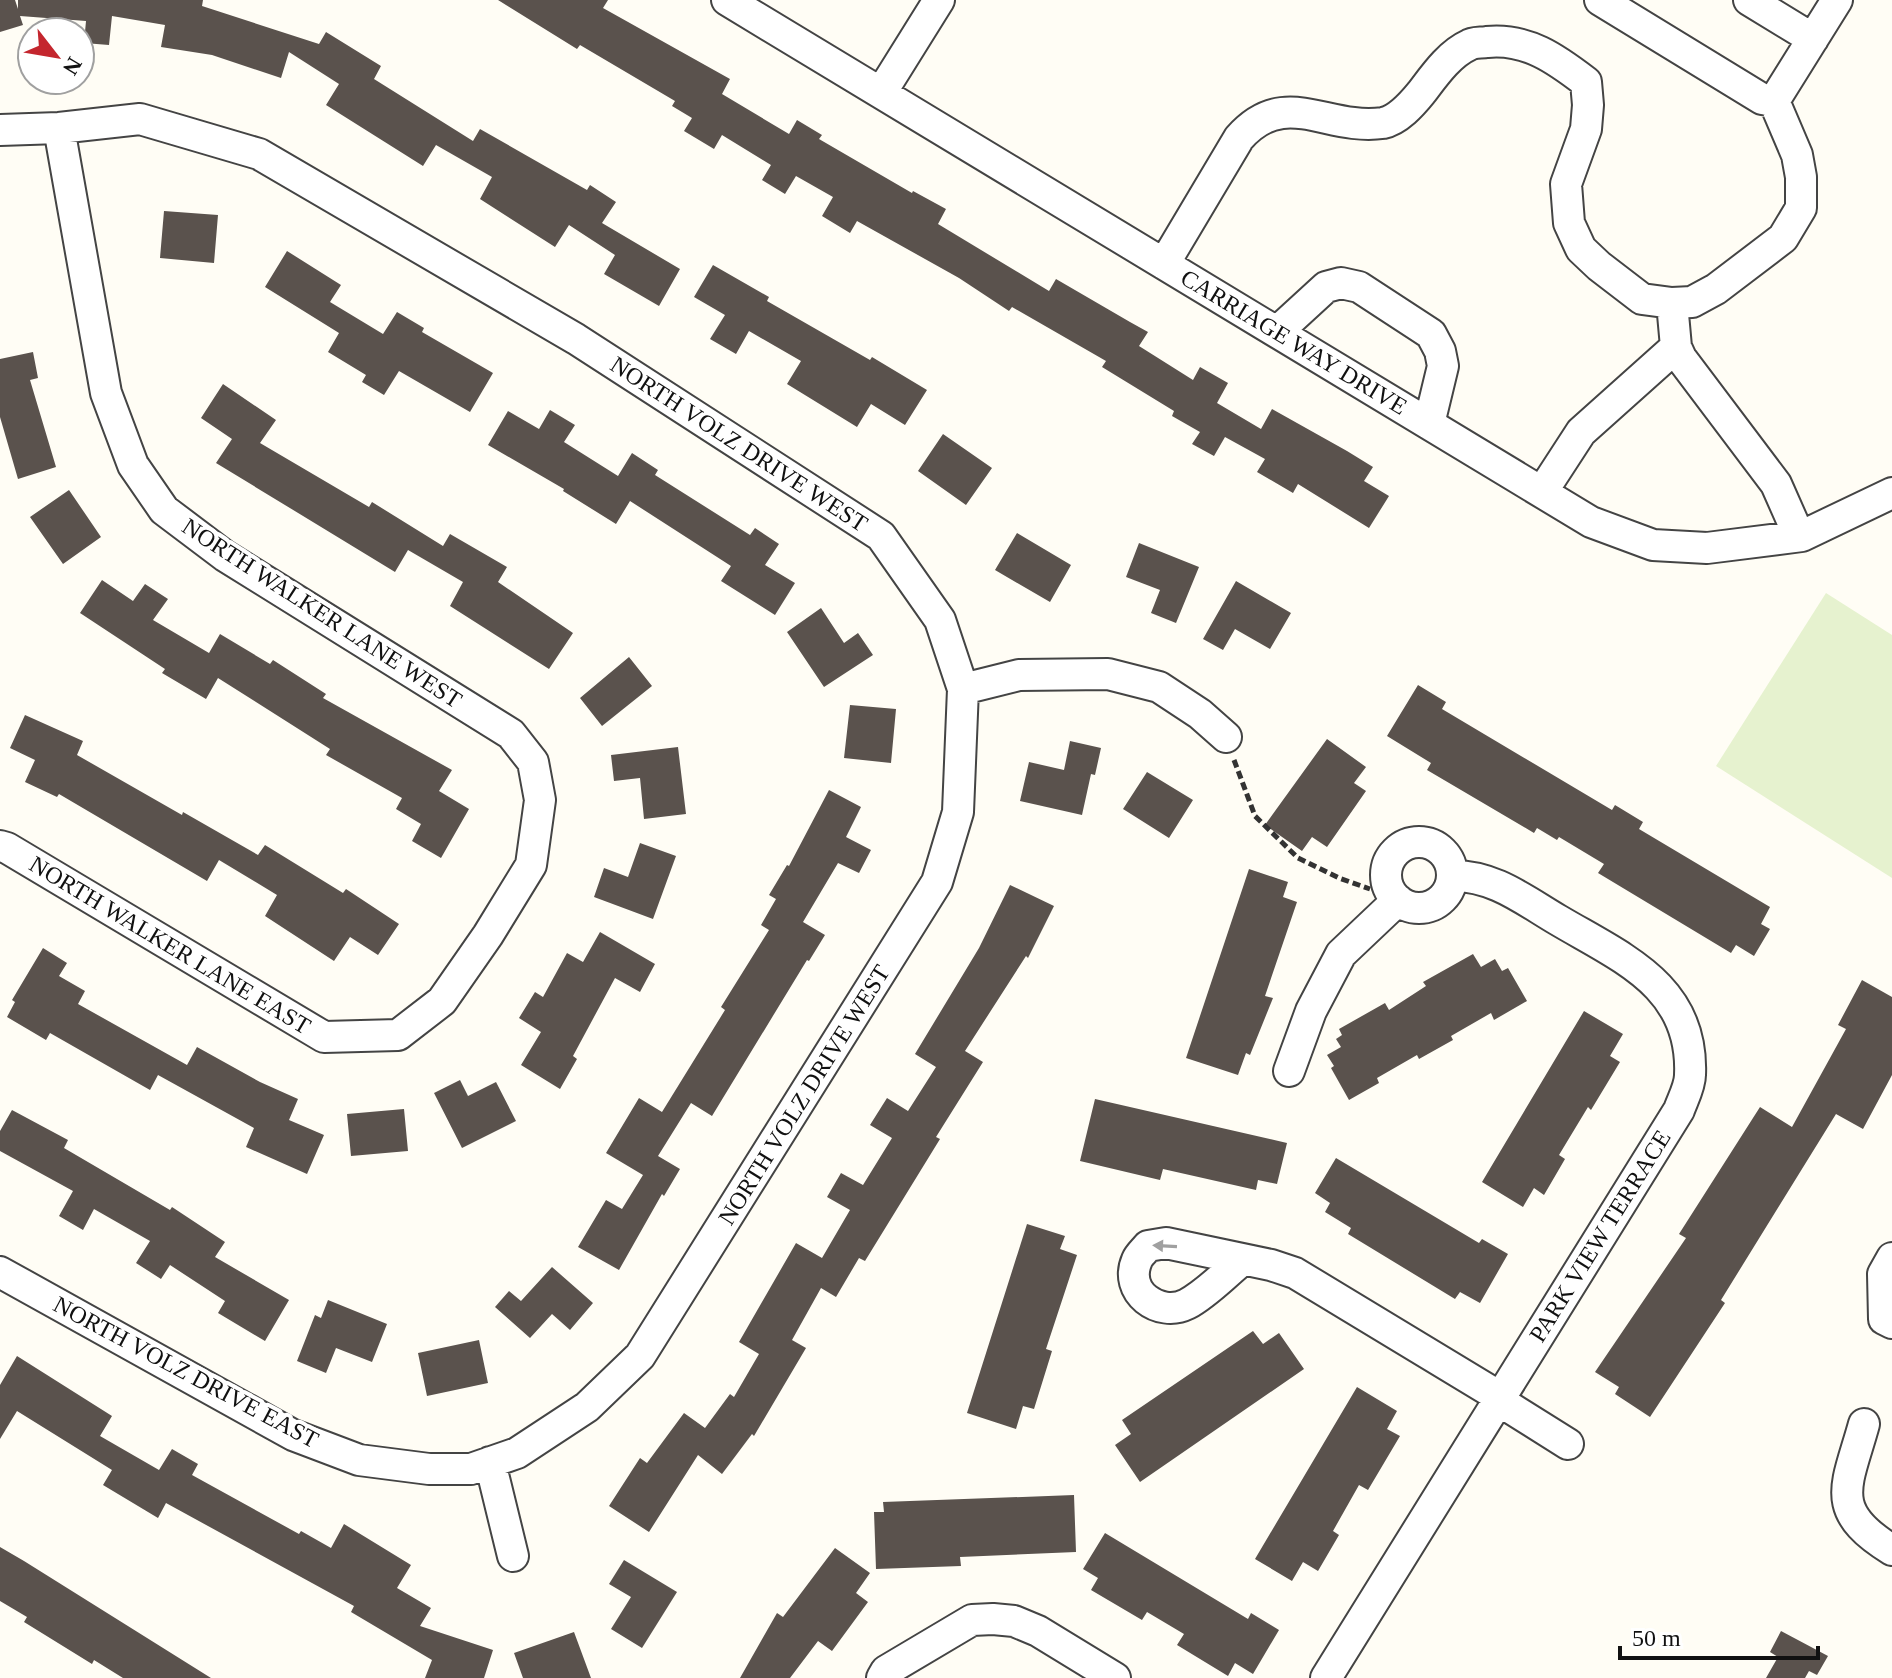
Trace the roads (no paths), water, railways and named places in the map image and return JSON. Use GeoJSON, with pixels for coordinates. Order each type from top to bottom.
{"type":"FeatureCollection","features":[{"type":"Feature","properties":{"kind":"street","name":"CARRIAGE WAY DRIVE"},"geometry":{"type":"LineString","coordinates":[[727,0],[1591,522],[1653,545],[1707,548],[1799,536],[1892,493]]}},
{"type":"Feature","properties":{"kind":"street"},"geometry":{"type":"LineString","coordinates":[[881,93],[939,0]]}},
{"type":"Feature","properties":{"kind":"street"},"geometry":{"type":"LineString","coordinates":[[1600,0],[1762,99],[1774,101]]}},
{"type":"Feature","properties":{"kind":"street"},"geometry":{"type":"LineString","coordinates":[[1749,0],[1813,39]]}},
{"type":"Feature","properties":{"kind":"street"},"geometry":{"type":"LineString","coordinates":[[1774,101],[1837,0]]}},
{"type":"Feature","properties":{"kind":"street"},"geometry":{"type":"LineString","coordinates":[[1164,264],[1239,138],[1252,123],[1280,111],[1361,124],[1387,122],[1413,103],[1446,62],[1469,44],[1513,41],[1555,58],[1586,82],[1586,129],[1566,184],[1569,223],[1581,249],[1642,299],[1692,302],[1716,289],[1783,238],[1801,208],[1797,155],[1774,101]]}},
{"type":"Feature","properties":{"kind":"street","name":"NORTH VOLZ DRIVE WEST"},"geometry":{"type":"LineString","coordinates":[[0,130],[59,128],[140,119],[259,154],[576,339],[881,536],[940,620],[963,689],[958,812],[937,882],[640,1356],[587,1407],[504,1458]]}},
{"type":"Feature","properties":{"kind":"street","name":"NORTH WALKER LANE WEST"},"geometry":{"type":"LineString","coordinates":[[59,128],[106,393],[133,465],[164,510],[225,556],[511,734],[533,762],[540,800],[531,865],[488,935]]}},
{"type":"Feature","properties":{"kind":"street"},"geometry":{"type":"LineString","coordinates":[[1277,332],[1326,287],[1341,283],[1359,287],[1431,334],[1440,351],[1443,366],[1429,424]]}},
{"type":"Feature","properties":{"kind":"street"},"geometry":{"type":"LineString","coordinates":[[1672,303],[1676,347],[1776,484],[1799,536]]}},
{"type":"Feature","properties":{"kind":"street"},"geometry":{"type":"LineString","coordinates":[[1542,492],[1581,432],[1676,347]]}},
{"type":"Feature","properties":{"kind":"street"},"geometry":{"type":"LineString","coordinates":[[963,689],[1019,675],[1108,674],[1159,687],[1200,714],[1226,737]]}},
{"type":"Feature","properties":{"kind":"street"},"geometry":{"type":"LineString","coordinates":[[1421,842],[1436,846],[1448,859],[1452,876],[1446,894],[1437,903],[1423,908],[1407,906],[1396,899],[1387,882],[1388,864],[1395,852],[1408,844],[1421,842]]}},
{"type":"Feature","properties":{"kind":"street","name":"NORTH WALKER LANE EAST"},"geometry":{"type":"LineString","coordinates":[[0,846],[324,1037],[398,1035],[442,1001],[488,935]]}},
{"type":"Feature","properties":{"kind":"street","name":"PARK VIEW TERRACE"},"geometry":{"type":"LineString","coordinates":[[1326,1678],[1679,1110],[1691,1077],[1688,1046],[1678,1017],[1664,990],[1638,967],[1497,883],[1470,875],[1452,876]]}},
{"type":"Feature","properties":{"kind":"street"},"geometry":{"type":"LineString","coordinates":[[1289,1071],[1311,1011],[1341,954],[1396,899]]}},
{"type":"Feature","properties":{"kind":"street"},"geometry":{"type":"LineString","coordinates":[[1892,1258],[1883,1274],[1884,1319],[1892,1323]]}},
{"type":"Feature","properties":{"kind":"street"},"geometry":{"type":"LineString","coordinates":[[1241,1261],[1271,1265],[1295,1273],[1568,1444]]}},
{"type":"Feature","properties":{"kind":"street","name":"NORTH VOLZ DRIVE EAST"},"geometry":{"type":"LineString","coordinates":[[0,1272],[293,1435],[359,1460],[429,1469],[471,1469],[504,1458]]}},
{"type":"Feature","properties":{"kind":"street"},"geometry":{"type":"LineString","coordinates":[[1864,1424],[1847,1485],[1847,1506],[1857,1522],[1892,1550]]}},
{"type":"Feature","properties":{"kind":"street"},"geometry":{"type":"LineString","coordinates":[[504,1458],[513,1556]]}},
{"type":"Feature","properties":{"kind":"street"},"geometry":{"type":"LineString","coordinates":[[882,1678],[886,1671],[972,1620],[1014,1621],[1038,1631],[1115,1678]]}}]}
